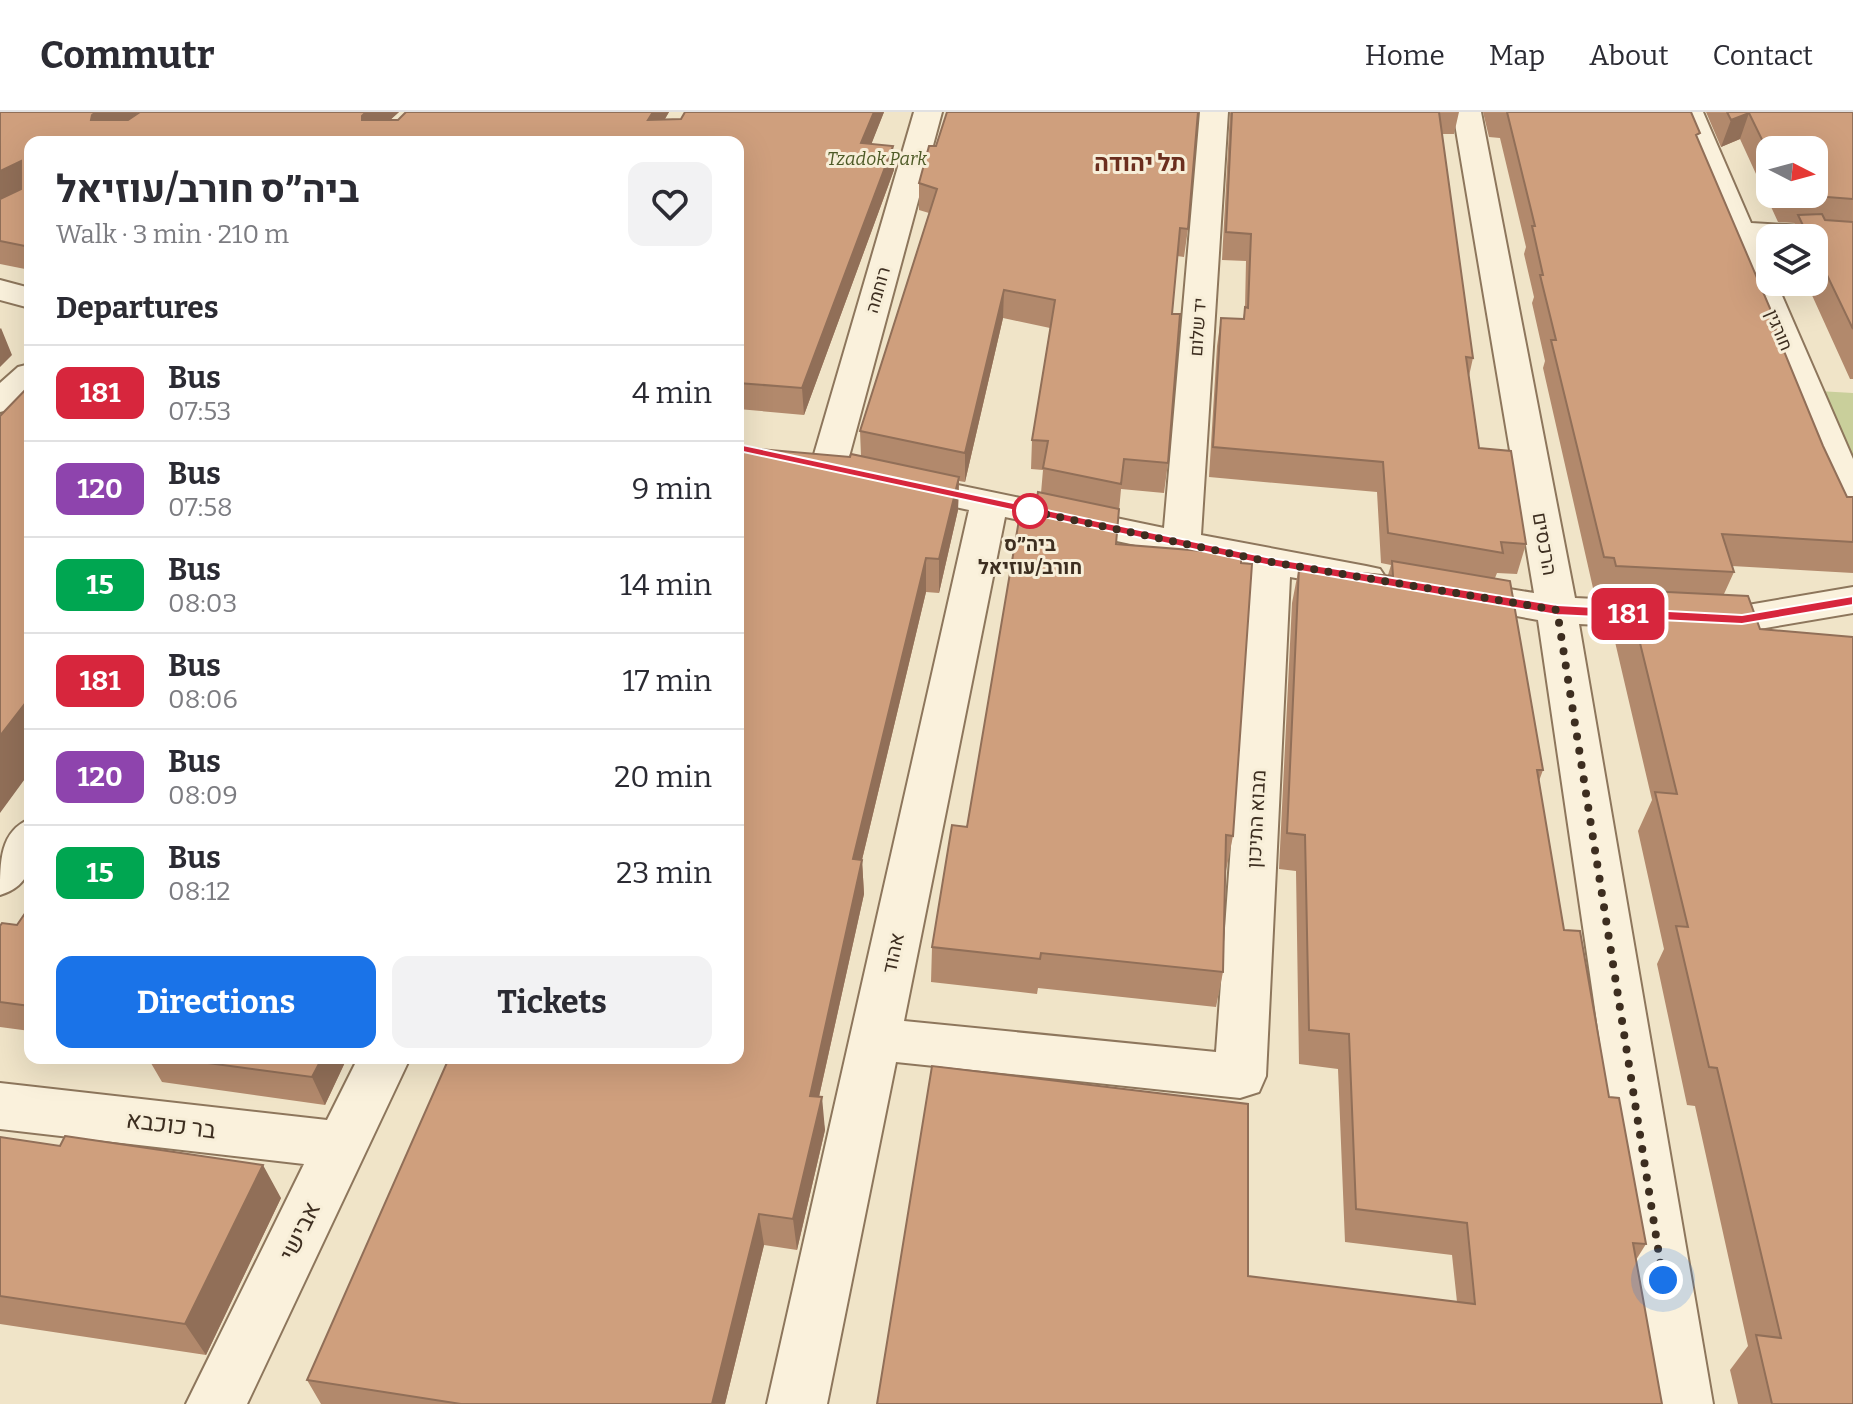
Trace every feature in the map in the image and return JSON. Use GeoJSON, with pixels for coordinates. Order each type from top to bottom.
{"type":"FeatureCollection","features":[{"type":"Feature","properties":{"kind":"street","name":"רוחמה"},"geometry":{"type":"LineString","coordinates":[[928,112],[838,470],[989,502]]}},
{"type":"Feature","properties":{"kind":"street","name":"יד שלום"},"geometry":{"type":"LineString","coordinates":[[1182,541],[1214,112]]}},
{"type":"Feature","properties":{"kind":"street","name":"הרכסים"},"geometry":{"type":"LineString","coordinates":[[1467,112],[1557,610],[1683,1404]]}},
{"type":"Feature","properties":{"kind":"street","name":"חורגין"},"geometry":{"type":"LineString","coordinates":[[1689,112],[1853,502]]}},
{"type":"Feature","properties":{"kind":"street"},"geometry":{"type":"LineString","coordinates":[[1738,231],[1853,238]]}},
{"type":"Feature","properties":{"kind":"street"},"geometry":{"type":"LineString","coordinates":[[0,290],[24,296]]}},
{"type":"Feature","properties":{"kind":"street"},"geometry":{"type":"LineString","coordinates":[[0,402],[24,380]]}},
{"type":"Feature","properties":{"kind":"street"},"geometry":{"type":"LineString","coordinates":[[989,502],[1271,562],[1557,610],[1742,619],[1853,600]]}},
{"type":"Feature","properties":{"kind":"street","name":"אהוד"},"geometry":{"type":"LineString","coordinates":[[797,1404],[989,502]]}},
{"type":"Feature","properties":{"kind":"street","name":"מבוא התיכון"},"geometry":{"type":"LineString","coordinates":[[875,1039],[1240,1076],[1271,562]]}},
{"type":"Feature","properties":{"kind":"street"},"geometry":{"type":"LineString","coordinates":[[0,877],[24,844]]}},
{"type":"Feature","properties":{"kind":"street","name":"אבישי"},"geometry":{"type":"LineString","coordinates":[[216,1404],[381,1064]]}},
{"type":"Feature","properties":{"kind":"street","name":"בר כוכבא"},"geometry":{"type":"LineString","coordinates":[[0,1106],[341,1145]]}},
{"type":"Feature","properties":{"kind":"green space"},"geometry":{"type":"Polygon","coordinates":[[[1818,391],[1853,393],[1853,470],[1818,391]]]}},
{"type":"Feature","properties":{"kind":"building"},"geometry":{"type":"Polygon","coordinates":[[[0,112],[96,112],[91,120],[128,120],[140,112],[366,112],[362,120],[398,120],[406,112],[653,112],[648,120],[681,119],[685,112],[874,112],[861,143],[893,146],[802,388],[744,383],[744,136],[24,136],[24,246],[0,241],[0,199],[21,189],[21,161],[0,171],[0,112]]]}},
{"type":"Feature","properties":{"kind":"building"},"geometry":{"type":"Polygon","coordinates":[[[947,112],[1198,112],[1188,229],[1180,228],[1172,314],[1180,314],[1168,463],[1124,459],[1121,484],[1043,468],[1048,441],[1032,440],[1055,300],[1004,290],[965,453],[860,431],[937,189],[919,183],[929,146],[936,146],[947,112]]]}},
{"type":"Feature","properties":{"kind":"building"},"geometry":{"type":"Polygon","coordinates":[[[1232,112],[1439,112],[1473,358],[1466,357],[1479,448],[1511,451],[1526,544],[1501,542],[1503,553],[1388,533],[1383,462],[1213,447],[1221,318],[1244,319],[1245,307],[1248,308],[1251,234],[1226,232],[1232,112]]]}},
{"type":"Feature","properties":{"kind":"building"},"geometry":{"type":"Polygon","coordinates":[[[1507,112],[1691,112],[1700,133],[1696,135],[1756,275],[1756,296],[1765,296],[1778,327],[1774,327],[1823,446],[1847,497],[1853,497],[1853,542],[1722,534],[1734,572],[1616,566],[1614,558],[1604,557],[1551,340],[1556,340],[1540,275],[1543,275],[1532,226],[1535,226],[1507,112]]]}},
{"type":"Feature","properties":{"kind":"building"},"geometry":{"type":"Polygon","coordinates":[[[1727,112],[1853,112],[1853,199],[1828,197],[1828,136],[1760,136],[1749,113],[1731,120],[1727,112]]]}},
{"type":"Feature","properties":{"kind":"building"},"geometry":{"type":"Polygon","coordinates":[[[1822,214],[1825,220],[1853,222],[1853,329],[1828,277],[1828,224],[1802,224],[1798,215],[1822,214]]]}},
{"type":"Feature","properties":{"kind":"building"},"geometry":{"type":"Polygon","coordinates":[[[24,391],[24,705],[0,736],[0,416],[24,391]]]}},
{"type":"Feature","properties":{"kind":"building"},"geometry":{"type":"Polygon","coordinates":[[[744,448],[850,457],[851,454],[959,477],[939,559],[926,558],[853,859],[862,860],[810,1096],[822,1097],[793,1219],[759,1214],[712,1404],[461,1404],[307,1380],[446,1064],[744,1064],[744,448]]]}},
{"type":"Feature","properties":{"kind":"building"},"geometry":{"type":"Polygon","coordinates":[[[1038,492],[1119,509],[1116,544],[1241,554],[1241,563],[1252,564],[1233,836],[1226,835],[1223,972],[1041,953],[1040,959],[932,947],[952,825],[967,827],[1021,508],[1035,509],[1038,492]]]}},
{"type":"Feature","properties":{"kind":"building"},"geometry":{"type":"Polygon","coordinates":[[[1392,561],[1510,581],[1543,770],[1537,770],[1564,930],[1580,931],[1609,1097],[1619,1098],[1646,1244],[1633,1243],[1662,1404],[877,1404],[932,1066],[1248,1104],[1248,1276],[1475,1304],[1467,1223],[1356,1209],[1349,1034],[1309,1030],[1305,835],[1287,833],[1299,567],[1393,576],[1392,561]]]}},
{"type":"Feature","properties":{"kind":"building"},"geometry":{"type":"Polygon","coordinates":[[[1627,590],[1748,596],[1760,629],[1853,637],[1853,1404],[1772,1404],[1756,1335],[1781,1338],[1717,1068],[1709,1067],[1676,926],[1688,927],[1655,792],[1677,794],[1627,590]]]}},
{"type":"Feature","properties":{"kind":"building"},"geometry":{"type":"Polygon","coordinates":[[[24,915],[24,1005],[0,1002],[0,926],[2,923],[17,925],[24,915]]]}},
{"type":"Feature","properties":{"kind":"building"},"geometry":{"type":"Polygon","coordinates":[[[216,1064],[319,1064],[312,1077],[216,1064]]]}},
{"type":"Feature","properties":{"kind":"building"},"geometry":{"type":"Polygon","coordinates":[[[65,1136],[263,1165],[185,1324],[0,1296],[0,1137],[60,1146],[65,1136]]]}},
{"type":"Feature","properties":{"kind":"bus line","name":"181"},"geometry":{"type":"LineString","coordinates":[[744,449],[1271,562],[1557,610],[1742,619],[1853,600]]}},
{"type":"Feature","properties":{"kind":"place","name":"ביה״ס חורב/עוזיאל"},"geometry":{"type":"Point","coordinates":[1030,511]}},
{"type":"Feature","properties":{"kind":"district","name":"תל יהודה"},"geometry":{"type":"Point","coordinates":[1140,163]}},
{"type":"Feature","properties":{"kind":"route"},"geometry":{"type":"LineString","coordinates":[[1030,511],[1017,508],[1271,562],[1557,610],[1663,1280]]}},
{"type":"Feature","properties":{"kind":"park label","name":"Tzadok Park"},"geometry":{"type":"Point","coordinates":[877,159]}}]}
